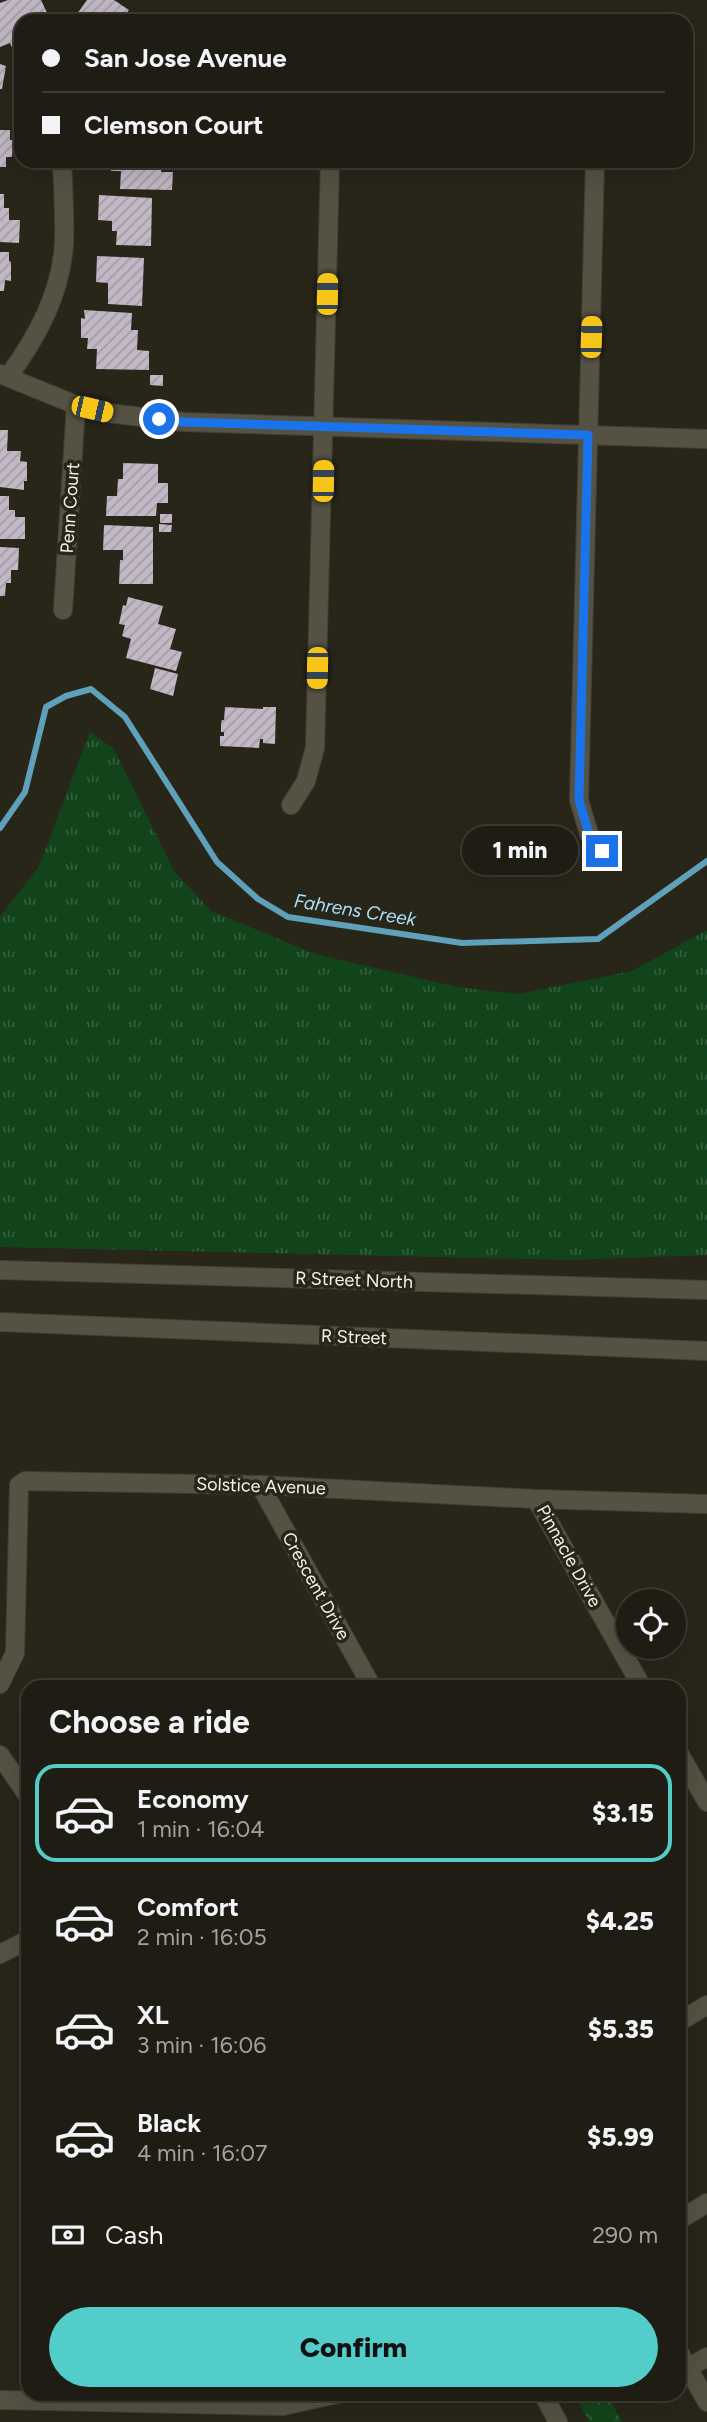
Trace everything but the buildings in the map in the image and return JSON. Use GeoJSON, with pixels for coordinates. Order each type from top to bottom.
{"type":"FeatureCollection","features":[{"type":"Feature","properties":{"kind":"street"},"geometry":{"type":"LineString","coordinates":[[62,168],[64,246],[57,285],[48,312],[32,344],[4,375],[76,405],[108,413],[184,422],[707,439]]}},
{"type":"Feature","properties":{"kind":"street"},"geometry":{"type":"LineString","coordinates":[[291,805],[306,781],[315,748],[330,168]]}},
{"type":"Feature","properties":{"kind":"street"},"geometry":{"type":"LineString","coordinates":[[595,168],[579,800],[589,834],[602,851]]}},
{"type":"Feature","properties":{"kind":"street","name":"Penn Court"},"geometry":{"type":"LineString","coordinates":[[63,610],[76,405]]}},
{"type":"Feature","properties":{"kind":"street","name":"R Street North"},"geometry":{"type":"LineString","coordinates":[[0,1270],[707,1290]]}},
{"type":"Feature","properties":{"kind":"street","name":"R Street"},"geometry":{"type":"LineString","coordinates":[[0,1322],[707,1351]]}},
{"type":"Feature","properties":{"kind":"street","name":"Solstice Avenue"},"geometry":{"type":"LineString","coordinates":[[0,1684],[15,1653],[19,1485],[25,1481],[260,1485],[536,1499],[707,1504]]}},
{"type":"Feature","properties":{"kind":"street","name":"Crescent Drive"},"geometry":{"type":"LineString","coordinates":[[260,1485],[368,1680]]}},
{"type":"Feature","properties":{"kind":"street","name":"Pinnacle Drive"},"geometry":{"type":"LineString","coordinates":[[536,1499],[638,1680]]}},
{"type":"Feature","properties":{"kind":"street"},"geometry":{"type":"LineString","coordinates":[[0,1755],[21,1786]]}},
{"type":"Feature","properties":{"kind":"street"},"geometry":{"type":"LineString","coordinates":[[686,1765],[707,1802]]}},
{"type":"Feature","properties":{"kind":"street"},"geometry":{"type":"LineString","coordinates":[[0,1954],[21,1944]]}},
{"type":"Feature","properties":{"kind":"street"},"geometry":{"type":"LineString","coordinates":[[686,2018],[707,2005]]}},
{"type":"Feature","properties":{"kind":"street"},"geometry":{"type":"LineString","coordinates":[[686,2216],[707,2203]]}},
{"type":"Feature","properties":{"kind":"street"},"geometry":{"type":"LineString","coordinates":[[688,2368],[707,2357]]}},
{"type":"Feature","properties":{"kind":"street"},"geometry":{"type":"LineString","coordinates":[[686,2364],[707,2402]]}},
{"type":"Feature","properties":{"kind":"street"},"geometry":{"type":"LineString","coordinates":[[0,2400],[21,2400]]}},
{"type":"Feature","properties":{"kind":"street"},"geometry":{"type":"LineString","coordinates":[[47,2401],[283,2406],[306,2401]]}},
{"type":"Feature","properties":{"kind":"street"},"geometry":{"type":"LineString","coordinates":[[547,2401],[558,2422]]}},
{"type":"Feature","properties":{"kind":"green space"},"geometry":{"type":"Polygon","coordinates":[[[90,732],[114,749],[174,871],[211,911],[315,954],[457,987],[518,994],[632,971],[707,930],[707,1255],[570,1260],[0,1247],[0,917],[39,866],[90,732]]]}},
{"type":"Feature","properties":{"kind":"green space"},"geometry":{"type":"Polygon","coordinates":[[[578,2401],[611,2401],[622,2422],[589,2422],[578,2401]]]}},
{"type":"Feature","properties":{"kind":"waterway","name":"Fahrens Creek"},"geometry":{"type":"LineString","coordinates":[[0,828],[25,792],[46,707],[66,696],[91,689],[125,717],[217,862],[258,899],[288,917],[462,943],[598,939],[707,861]]}},
{"type":"Feature","properties":{"kind":"route"},"geometry":{"type":"LineString","coordinates":[[159,419],[588,435],[582,764],[579,800],[589,834],[602,851]]}}]}
